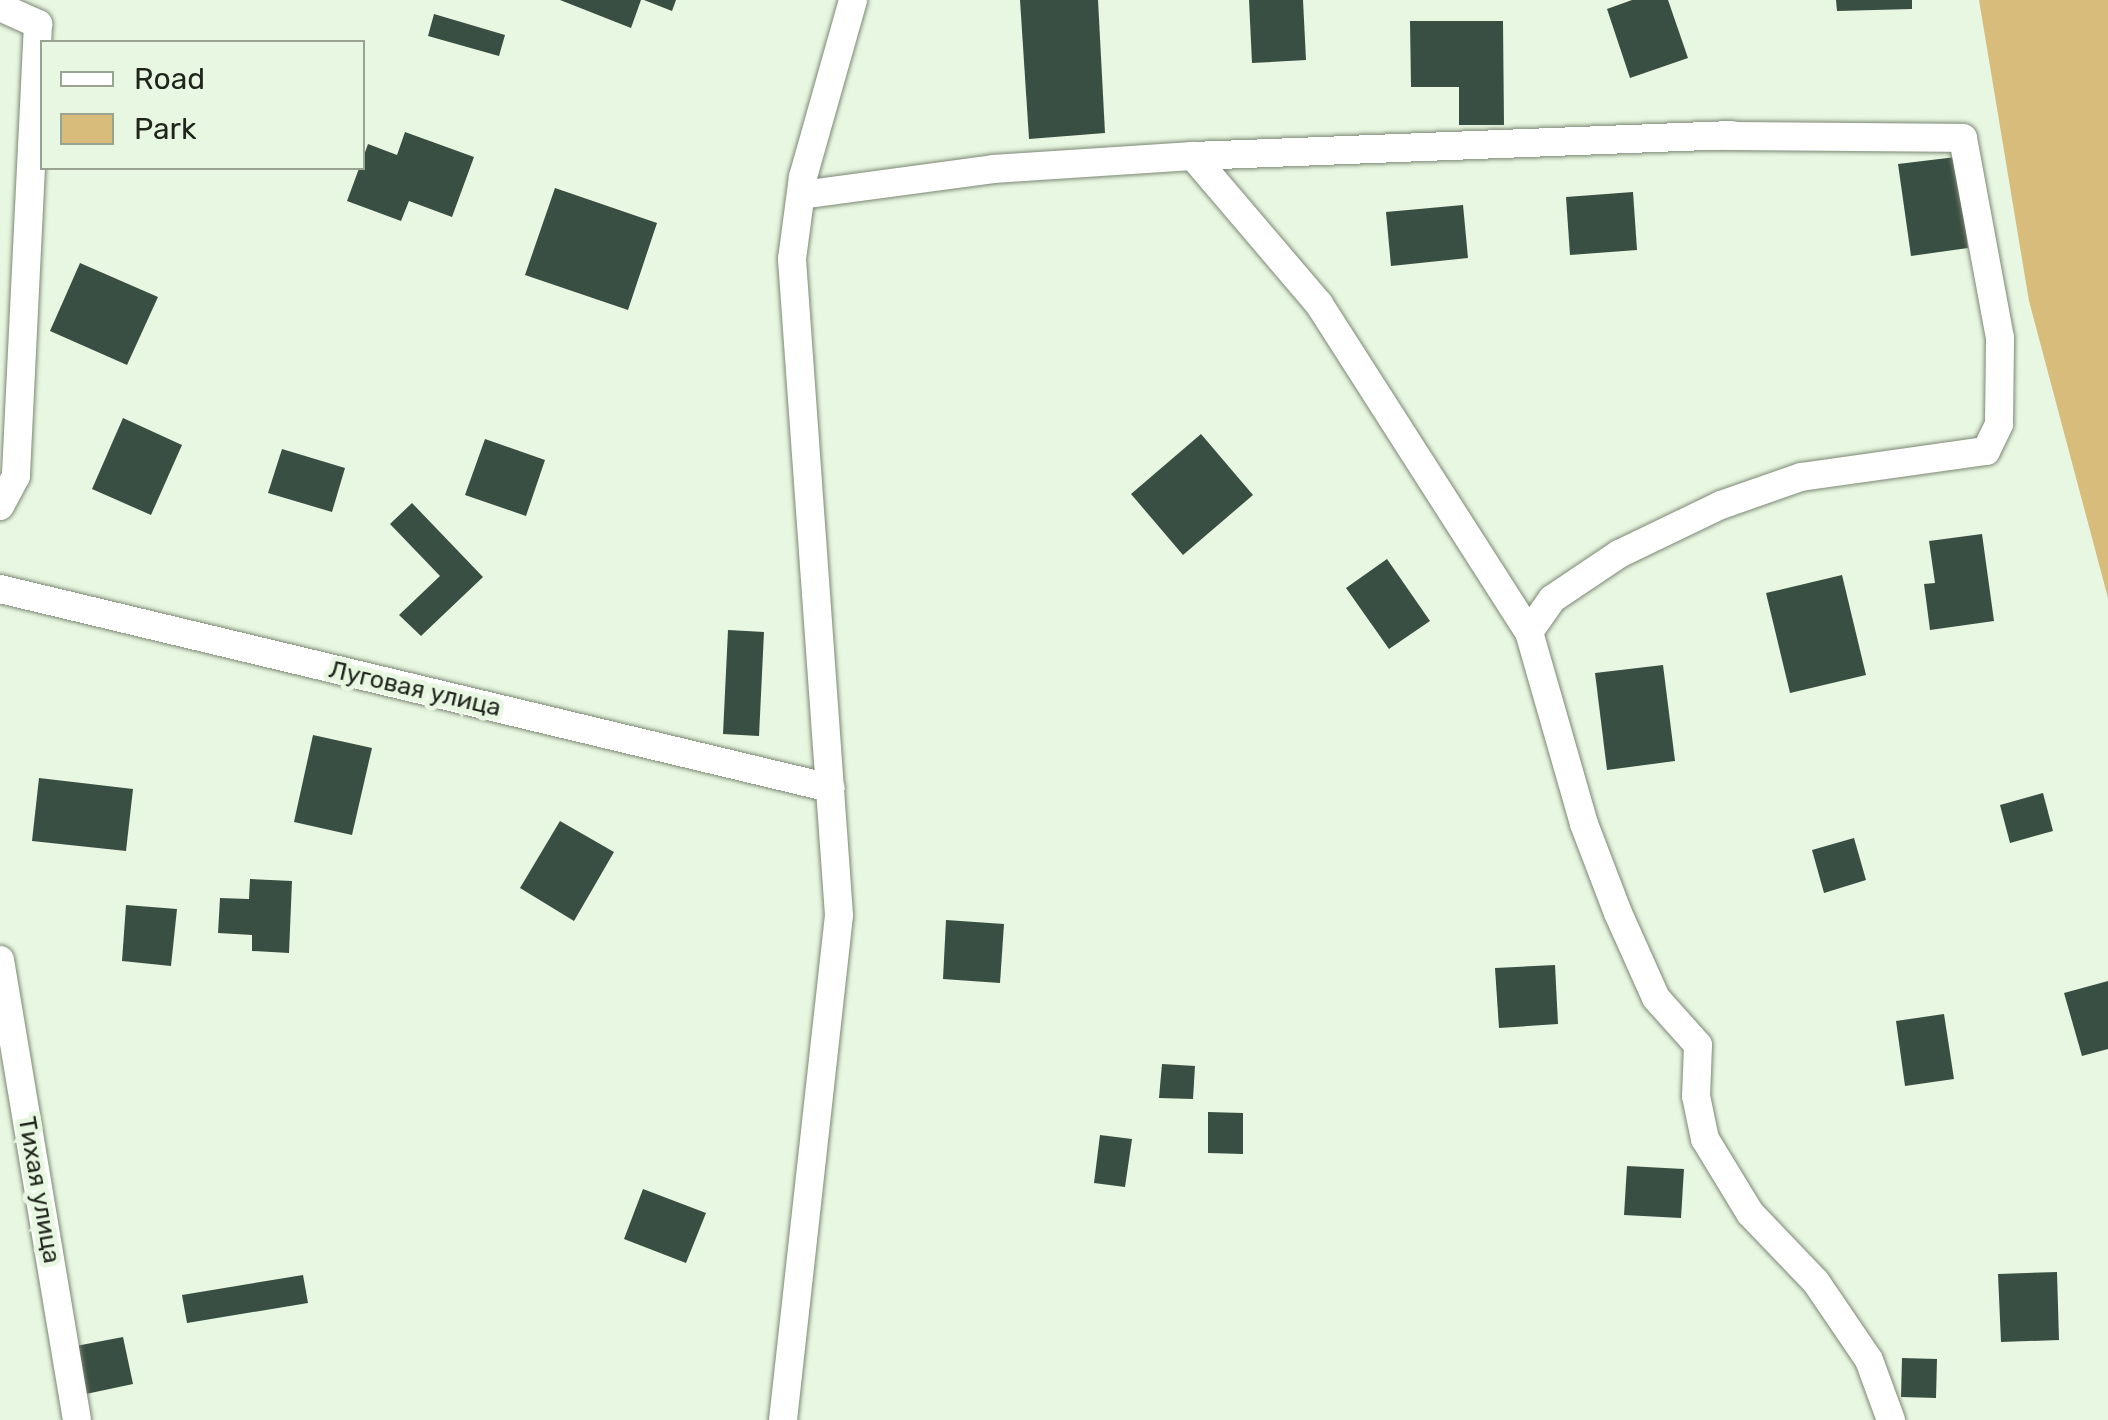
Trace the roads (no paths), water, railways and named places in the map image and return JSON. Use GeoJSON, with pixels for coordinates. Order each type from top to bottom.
{"type":"FeatureCollection","features":[{"type":"Feature","properties":{"kind":"street"},"geometry":{"type":"LineString","coordinates":[[783,1420],[840,915],[792,258],[801,195],[853,0]]}},
{"type":"Feature","properties":{"kind":"street"},"geometry":{"type":"LineString","coordinates":[[0,7],[38,24],[16,476],[0,506]]}},
{"type":"Feature","properties":{"kind":"street"},"geometry":{"type":"LineString","coordinates":[[801,195],[993,169],[1193,156],[1727,136],[1964,138],[2000,338],[1998,424],[1986,451],[1801,477],[1721,505],[1619,554],[1552,599],[1529,632]]}},
{"type":"Feature","properties":{"kind":"street"},"geometry":{"type":"LineString","coordinates":[[1193,156],[1319,304],[1529,632],[1584,824],[1618,913],[1656,998],[1698,1045],[1696,1096],[1705,1138],[1750,1214],[1816,1282],[1869,1360],[1891,1420]]}},
{"type":"Feature","properties":{"kind":"street","name":"Луговая улица"},"geometry":{"type":"LineString","coordinates":[[0,589],[830,788]]}},
{"type":"Feature","properties":{"kind":"street","name":"Тихая улица"},"geometry":{"type":"LineString","coordinates":[[0,960],[77,1420]]}}]}
